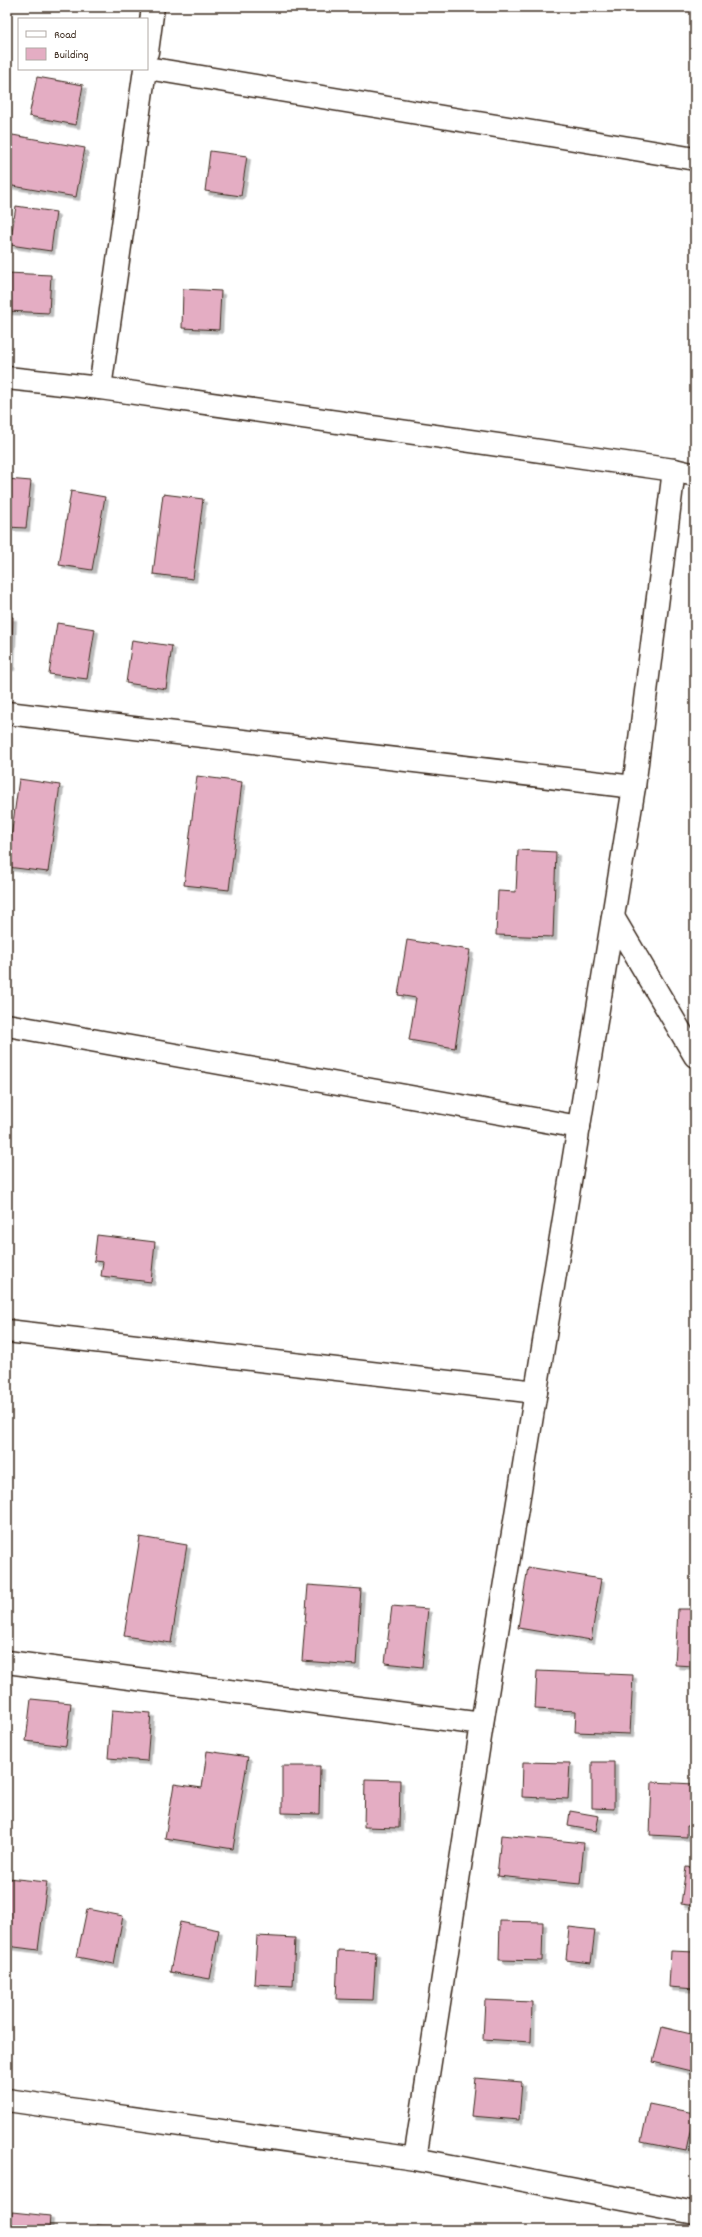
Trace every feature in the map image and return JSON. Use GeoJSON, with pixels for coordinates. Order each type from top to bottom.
{"type":"FeatureCollection","features":[{"type":"Feature","properties":{"kind":"street"},"geometry":{"type":"LineString","coordinates":[[148,44],[153,7]]}},
{"type":"Feature","properties":{"kind":"street"},"geometry":{"type":"LineString","coordinates":[[148,68],[695,159]]}},
{"type":"Feature","properties":{"kind":"street"},"geometry":{"type":"LineString","coordinates":[[100,388],[146,70]]}},
{"type":"Feature","properties":{"kind":"street"},"geometry":{"type":"LineString","coordinates":[[7,378],[100,388],[685,472],[482,1724],[415,2159]]}},
{"type":"Feature","properties":{"kind":"street"},"geometry":{"type":"LineString","coordinates":[[7,713],[634,787]]}},
{"type":"Feature","properties":{"kind":"street"},"geometry":{"type":"LineString","coordinates":[[612,917],[695,1056]]}},
{"type":"Feature","properties":{"kind":"street"},"geometry":{"type":"LineString","coordinates":[[7,1025],[579,1127]]}},
{"type":"Feature","properties":{"kind":"street"},"geometry":{"type":"LineString","coordinates":[[7,1331],[536,1392]]}},
{"type":"Feature","properties":{"kind":"street"},"geometry":{"type":"LineString","coordinates":[[7,1662],[482,1724]]}},
{"type":"Feature","properties":{"kind":"street"},"geometry":{"type":"LineString","coordinates":[[7,2100],[415,2159],[695,2213]]}},
{"type":"Feature","properties":{"kind":"building"},"geometry":{"type":"Polygon","coordinates":[[[37,77],[83,85],[76,125],[29,116],[37,77]]]}},
{"type":"Feature","properties":{"kind":"building"},"geometry":{"type":"Polygon","coordinates":[[[7,134],[85,148],[76,197],[7,185],[7,134]]]}},
{"type":"Feature","properties":{"kind":"building"},"geometry":{"type":"Polygon","coordinates":[[[210,151],[247,156],[241,196],[205,191],[210,151]]]}},
{"type":"Feature","properties":{"kind":"building"},"geometry":{"type":"Polygon","coordinates":[[[16,206],[56,212],[51,251],[10,245],[16,206]]]}},
{"type":"Feature","properties":{"kind":"building"},"geometry":{"type":"Polygon","coordinates":[[[7,273],[51,275],[49,313],[7,311],[7,273]]]}},
{"type":"Feature","properties":{"kind":"building"},"geometry":{"type":"Polygon","coordinates":[[[183,289],[221,291],[219,330],[182,328],[183,289]]]}},
{"type":"Feature","properties":{"kind":"building"},"geometry":{"type":"Polygon","coordinates":[[[7,479],[31,481],[26,528],[7,527],[7,479]]]}},
{"type":"Feature","properties":{"kind":"building"},"geometry":{"type":"Polygon","coordinates":[[[71,491],[105,497],[92,570],[59,565],[71,491]]]}},
{"type":"Feature","properties":{"kind":"building"},"geometry":{"type":"Polygon","coordinates":[[[163,494],[203,499],[193,579],[153,574],[163,494]]]}},
{"type":"Feature","properties":{"kind":"building"},"geometry":{"type":"Polygon","coordinates":[[[7,617],[13,617],[11,667],[7,667],[7,617]]]}},
{"type":"Feature","properties":{"kind":"building"},"geometry":{"type":"Polygon","coordinates":[[[57,623],[95,629],[87,679],[49,674],[57,623]]]}},
{"type":"Feature","properties":{"kind":"building"},"geometry":{"type":"Polygon","coordinates":[[[132,640],[172,646],[166,689],[126,683],[132,640]]]}},
{"type":"Feature","properties":{"kind":"building"},"geometry":{"type":"Polygon","coordinates":[[[197,776],[242,782],[229,890],[184,885],[197,776]]]}},
{"type":"Feature","properties":{"kind":"building"},"geometry":{"type":"Polygon","coordinates":[[[19,779],[60,785],[48,872],[7,867],[19,779]]]}},
{"type":"Feature","properties":{"kind":"building"},"geometry":{"type":"Polygon","coordinates":[[[518,850],[556,852],[553,937],[496,935],[498,891],[516,892],[518,850]]]}},
{"type":"Feature","properties":{"kind":"building"},"geometry":{"type":"Polygon","coordinates":[[[407,940],[470,950],[455,1048],[409,1040],[416,998],[398,995],[407,940]]]}},
{"type":"Feature","properties":{"kind":"building"},"geometry":{"type":"Polygon","coordinates":[[[97,1235],[155,1242],[151,1282],[101,1276],[103,1262],[94,1261],[97,1235]]]}},
{"type":"Feature","properties":{"kind":"building"},"geometry":{"type":"Polygon","coordinates":[[[140,1537],[187,1545],[171,1643],[124,1636],[140,1537]]]}},
{"type":"Feature","properties":{"kind":"building"},"geometry":{"type":"Polygon","coordinates":[[[528,1567],[601,1579],[591,1640],[518,1628],[528,1567]]]}},
{"type":"Feature","properties":{"kind":"building"},"geometry":{"type":"Polygon","coordinates":[[[308,1585],[361,1589],[356,1665],[302,1661],[308,1585]]]}},
{"type":"Feature","properties":{"kind":"building"},"geometry":{"type":"Polygon","coordinates":[[[392,1606],[428,1609],[422,1667],[385,1663],[392,1606]]]}},
{"type":"Feature","properties":{"kind":"building"},"geometry":{"type":"Polygon","coordinates":[[[678,1609],[695,1609],[695,1666],[675,1665],[678,1609]]]}},
{"type":"Feature","properties":{"kind":"building"},"geometry":{"type":"Polygon","coordinates":[[[537,1671],[633,1675],[630,1734],[575,1732],[576,1711],[535,1709],[537,1671]]]}},
{"type":"Feature","properties":{"kind":"building"},"geometry":{"type":"Polygon","coordinates":[[[31,1699],[71,1703],[66,1746],[26,1741],[31,1699]]]}},
{"type":"Feature","properties":{"kind":"building"},"geometry":{"type":"Polygon","coordinates":[[[112,1710],[151,1713],[147,1761],[108,1758],[112,1710]]]}},
{"type":"Feature","properties":{"kind":"building"},"geometry":{"type":"Polygon","coordinates":[[[207,1751],[248,1757],[233,1849],[165,1838],[174,1784],[202,1788],[207,1751]]]}},
{"type":"Feature","properties":{"kind":"building"},"geometry":{"type":"Polygon","coordinates":[[[523,1762],[570,1763],[568,1799],[522,1797],[523,1762]]]}},
{"type":"Feature","properties":{"kind":"building"},"geometry":{"type":"Polygon","coordinates":[[[592,1762],[614,1762],[614,1809],[592,1808],[592,1762]]]}},
{"type":"Feature","properties":{"kind":"building"},"geometry":{"type":"Polygon","coordinates":[[[282,1766],[320,1766],[319,1814],[282,1813],[282,1766]]]}},
{"type":"Feature","properties":{"kind":"building"},"geometry":{"type":"Polygon","coordinates":[[[365,1779],[400,1780],[399,1828],[364,1827],[365,1779]]]}},
{"type":"Feature","properties":{"kind":"building"},"geometry":{"type":"Polygon","coordinates":[[[652,1782],[695,1784],[695,1826],[687,1826],[687,1837],[650,1835],[652,1782]]]}},
{"type":"Feature","properties":{"kind":"building"},"geometry":{"type":"Polygon","coordinates":[[[570,1811],[599,1816],[596,1831],[568,1826],[570,1811]]]}},
{"type":"Feature","properties":{"kind":"building"},"geometry":{"type":"Polygon","coordinates":[[[501,1835],[584,1843],[580,1884],[497,1876],[501,1835]]]}},
{"type":"Feature","properties":{"kind":"building"},"geometry":{"type":"Polygon","coordinates":[[[686,1867],[695,1868],[695,1906],[681,1904],[686,1867]]]}},
{"type":"Feature","properties":{"kind":"building"},"geometry":{"type":"Polygon","coordinates":[[[7,1878],[47,1882],[38,1950],[7,1946],[7,1878]]]}},
{"type":"Feature","properties":{"kind":"building"},"geometry":{"type":"Polygon","coordinates":[[[87,1909],[123,1916],[114,1964],[77,1957],[87,1909]]]}},
{"type":"Feature","properties":{"kind":"building"},"geometry":{"type":"Polygon","coordinates":[[[500,1921],[543,1922],[542,1961],[499,1960],[500,1921]]]}},
{"type":"Feature","properties":{"kind":"building"},"geometry":{"type":"Polygon","coordinates":[[[180,1922],[219,1930],[210,1979],[170,1972],[180,1922]]]}},
{"type":"Feature","properties":{"kind":"building"},"geometry":{"type":"Polygon","coordinates":[[[569,1927],[595,1930],[591,1963],[566,1960],[569,1927]]]}},
{"type":"Feature","properties":{"kind":"building"},"geometry":{"type":"Polygon","coordinates":[[[257,1936],[295,1938],[293,1986],[254,1984],[257,1936]]]}},
{"type":"Feature","properties":{"kind":"building"},"geometry":{"type":"Polygon","coordinates":[[[338,1950],[376,1952],[373,2000],[336,1999],[338,1950]]]}},
{"type":"Feature","properties":{"kind":"building"},"geometry":{"type":"Polygon","coordinates":[[[671,1951],[695,1952],[695,1989],[669,1987],[671,1951]]]}},
{"type":"Feature","properties":{"kind":"building"},"geometry":{"type":"Polygon","coordinates":[[[485,2000],[532,2002],[531,2042],[483,2039],[485,2000]]]}},
{"type":"Feature","properties":{"kind":"building"},"geometry":{"type":"Polygon","coordinates":[[[662,2027],[695,2035],[695,2072],[653,2062],[662,2027]]]}},
{"type":"Feature","properties":{"kind":"building"},"geometry":{"type":"Polygon","coordinates":[[[475,2078],[522,2082],[519,2120],[471,2116],[475,2078]]]}},
{"type":"Feature","properties":{"kind":"building"},"geometry":{"type":"Polygon","coordinates":[[[649,2104],[694,2113],[686,2151],[641,2142],[649,2104]]]}},
{"type":"Feature","properties":{"kind":"building"},"geometry":{"type":"Polygon","coordinates":[[[12,2212],[50,2216],[49,2230],[10,2230],[12,2212]]]}},
{"type":"Feature","properties":{"kind":"building"},"geometry":{"type":"Polygon","coordinates":[[[96,2225],[136,2228],[136,2230],[96,2230],[96,2225]]]}}]}
